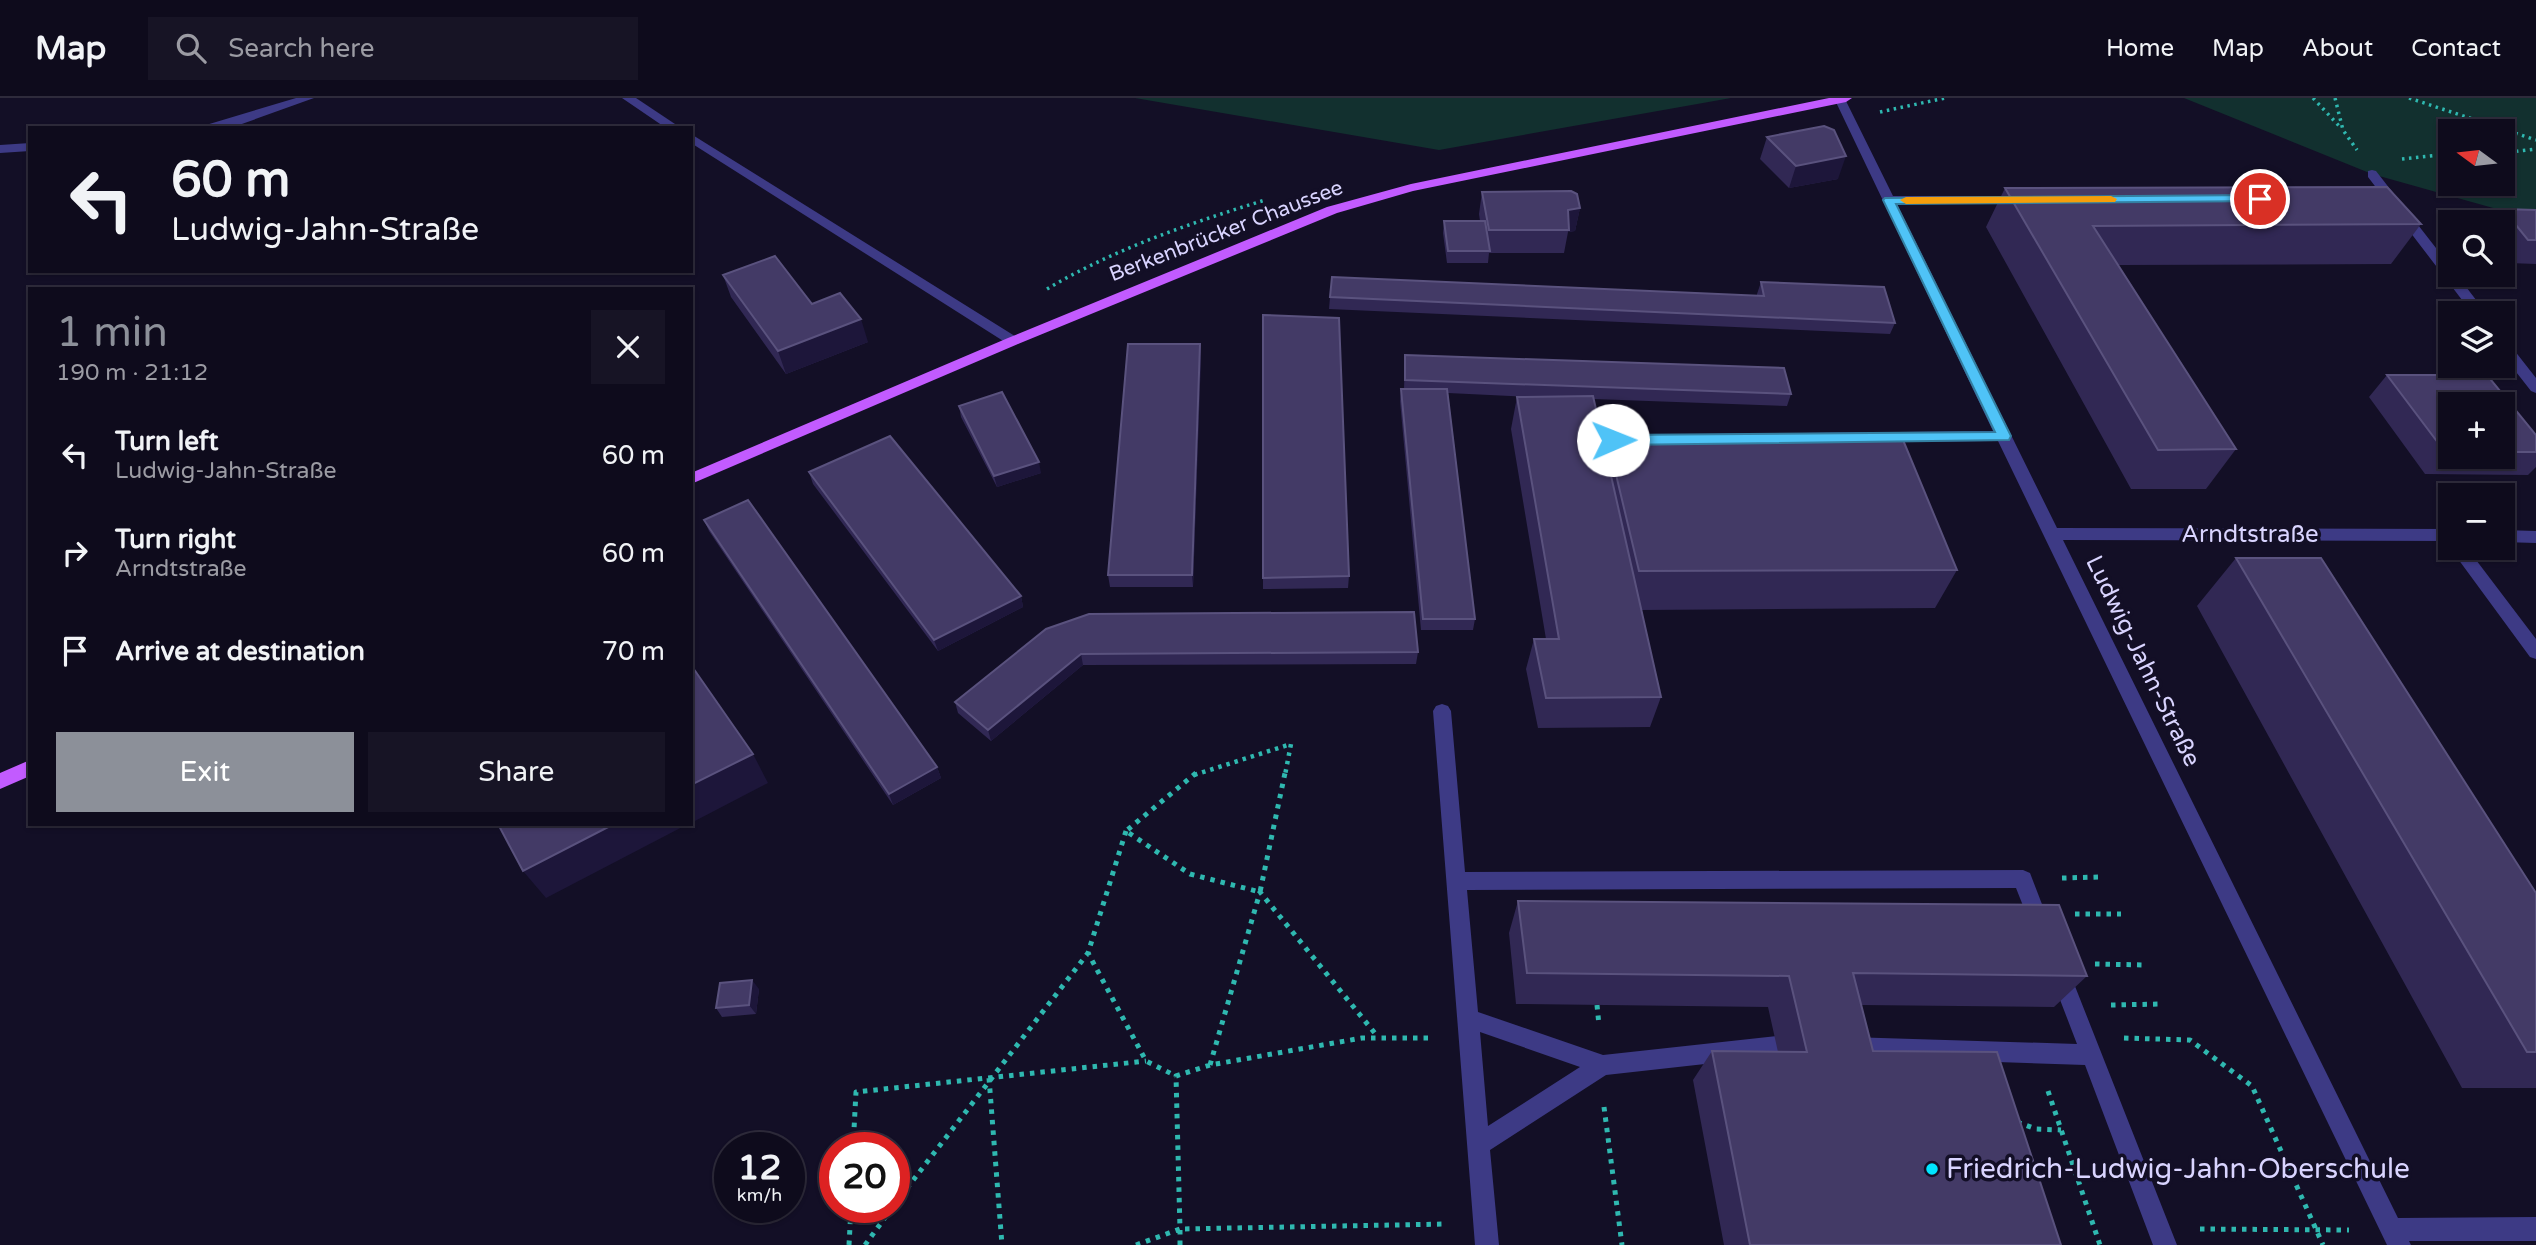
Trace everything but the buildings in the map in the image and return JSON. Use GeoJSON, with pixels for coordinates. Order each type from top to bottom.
{"type":"FeatureCollection","features":[{"type":"Feature","properties":{"kind":"main road","name":"Berkenbrücker Chaussee"},"geometry":{"type":"LineString","coordinates":[[693,478],[1013,341],[1332,211],[1411,188],[1842,99]]}},
{"type":"Feature","properties":{"kind":"main road"},"geometry":{"type":"LineString","coordinates":[[0,780],[28,769]]}},
{"type":"Feature","properties":{"kind":"street"},"geometry":{"type":"LineString","coordinates":[[213,126],[234,122],[308,98]]}},
{"type":"Feature","properties":{"kind":"street"},"geometry":{"type":"LineString","coordinates":[[628,98],[673,126]]}},
{"type":"Feature","properties":{"kind":"street","name":"Ludwig-Jahn-Straße"},"geometry":{"type":"LineString","coordinates":[[1842,99],[1849,119],[2395,1238]]}},
{"type":"Feature","properties":{"kind":"street"},"geometry":{"type":"LineString","coordinates":[[693,139],[1013,341]]}},
{"type":"Feature","properties":{"kind":"street"},"geometry":{"type":"LineString","coordinates":[[0,149],[28,146]]}},
{"type":"Feature","properties":{"kind":"street"},"geometry":{"type":"LineString","coordinates":[[2372,174],[2384,198],[2469,301]]}},
{"type":"Feature","properties":{"kind":"street"},"geometry":{"type":"LineString","coordinates":[[1889,200],[2039,200]]}},
{"type":"Feature","properties":{"kind":"street"},"geometry":{"type":"LineString","coordinates":[[2515,361],[2536,388]]}},
{"type":"Feature","properties":{"kind":"street"},"geometry":{"type":"LineString","coordinates":[[1613,440],[2004,436]]}},
{"type":"Feature","properties":{"kind":"street","name":"Arndtstraße"},"geometry":{"type":"LineString","coordinates":[[2051,534],[2438,539]]}},
{"type":"Feature","properties":{"kind":"street"},"geometry":{"type":"LineString","coordinates":[[2515,536],[2536,537]]}},
{"type":"Feature","properties":{"kind":"street","name":"Arndtstraße"},"geometry":{"type":"LineString","coordinates":[[2468,560],[2536,652]]}},
{"type":"Feature","properties":{"kind":"street"},"geometry":{"type":"LineString","coordinates":[[1442,710],[1487,1245]]}},
{"type":"Feature","properties":{"kind":"street"},"geometry":{"type":"LineString","coordinates":[[1457,881],[2022,879],[2162,1237]]}},
{"type":"Feature","properties":{"kind":"street"},"geometry":{"type":"LineString","coordinates":[[1468,1029],[1603,1065],[1777,1046]]}},
{"type":"Feature","properties":{"kind":"street"},"geometry":{"type":"LineString","coordinates":[[1839,1046],[2035,1054],[2087,1046]]}},
{"type":"Feature","properties":{"kind":"street"},"geometry":{"type":"LineString","coordinates":[[1478,1145],[1603,1065]]}},
{"type":"Feature","properties":{"kind":"street"},"geometry":{"type":"LineString","coordinates":[[2395,1238],[2536,1229]]}},
{"type":"Feature","properties":{"kind":"path"},"geometry":{"type":"LineString","coordinates":[[1849,119],[1945,98]]}},
{"type":"Feature","properties":{"kind":"path"},"geometry":{"type":"LineString","coordinates":[[2313,98],[2343,130]]}},
{"type":"Feature","properties":{"kind":"path"},"geometry":{"type":"LineString","coordinates":[[2409,98],[2536,140]]}},
{"type":"Feature","properties":{"kind":"path"},"geometry":{"type":"LineString","coordinates":[[2515,151],[2536,149]]}},
{"type":"Feature","properties":{"kind":"path"},"geometry":{"type":"LineString","coordinates":[[910,1183],[989,1077],[1088,953],[1126,831],[1197,772],[1291,744],[1260,892],[1209,1065]]}},
{"type":"Feature","properties":{"kind":"path"},"geometry":{"type":"LineString","coordinates":[[1126,831],[1190,874],[1260,892],[1379,1038]]}},
{"type":"Feature","properties":{"kind":"path"},"geometry":{"type":"LineString","coordinates":[[2051,951],[2146,965]]}},
{"type":"Feature","properties":{"kind":"path"},"geometry":{"type":"LineString","coordinates":[[1088,953],[1146,1062]]}},
{"type":"Feature","properties":{"kind":"path"},"geometry":{"type":"LineString","coordinates":[[2071,1005],[2162,1004]]}},
{"type":"Feature","properties":{"kind":"path"},"geometry":{"type":"LineString","coordinates":[[1597,1005],[1600,1031]]}},
{"type":"Feature","properties":{"kind":"path"},"geometry":{"type":"LineString","coordinates":[[854,1132],[856,1092],[1146,1062],[1176,1076],[1209,1065],[1362,1038],[1468,1029]]}},
{"type":"Feature","properties":{"kind":"path"},"geometry":{"type":"LineString","coordinates":[[2087,1046],[2190,1040],[2252,1086],[2323,1245]]}},
{"type":"Feature","properties":{"kind":"path"},"geometry":{"type":"LineString","coordinates":[[2035,1054],[2100,1245]]}},
{"type":"Feature","properties":{"kind":"path"},"geometry":{"type":"LineString","coordinates":[[1603,1065],[1604,1119],[1622,1245]]}},
{"type":"Feature","properties":{"kind":"path"},"geometry":{"type":"LineString","coordinates":[[1176,1076],[1180,1245]]}},
{"type":"Feature","properties":{"kind":"path"},"geometry":{"type":"LineString","coordinates":[[989,1077],[1002,1245]]}},
{"type":"Feature","properties":{"kind":"path"},"geometry":{"type":"LineString","coordinates":[[2012,1120],[2036,1129],[2062,1130]]}},
{"type":"Feature","properties":{"kind":"path"},"geometry":{"type":"LineString","coordinates":[[849,1245],[850,1223]]}},
{"type":"Feature","properties":{"kind":"path"},"geometry":{"type":"LineString","coordinates":[[864,1245],[880,1223]]}},
{"type":"Feature","properties":{"kind":"path"},"geometry":{"type":"LineString","coordinates":[[1136,1245],[1180,1229],[1485,1224]]}},
{"type":"Feature","properties":{"kind":"path"},"geometry":{"type":"LineString","coordinates":[[2162,1237],[2316,1229]]}},
{"type":"Feature","properties":{"kind":"green space"},"geometry":{"type":"Polygon","coordinates":[[[1135,98],[1731,98],[1439,150],[1135,98]]]}},
{"type":"Feature","properties":{"kind":"green space"},"geometry":{"type":"Polygon","coordinates":[[[2184,98],[2536,98],[2536,220],[2515,214],[2515,210],[2500,210],[2450,196],[2515,196],[2515,119],[2438,119],[2438,193],[2372,174],[2184,98]]]}},
{"type":"Feature","properties":{"kind":"slow traffic"},"geometry":{"type":"LineString","coordinates":[[1906,200],[2111,199]]}},
{"type":"Feature","properties":{"kind":"place","name":"Friedrich-Ludwig-Jahn-Oberschule"},"geometry":{"type":"Point","coordinates":[1932,1169]}},
{"type":"Feature","properties":{"kind":"route"},"geometry":{"type":"LineString","coordinates":[[1613,440],[2004,436],[1889,200],[2260,199]]}}]}
